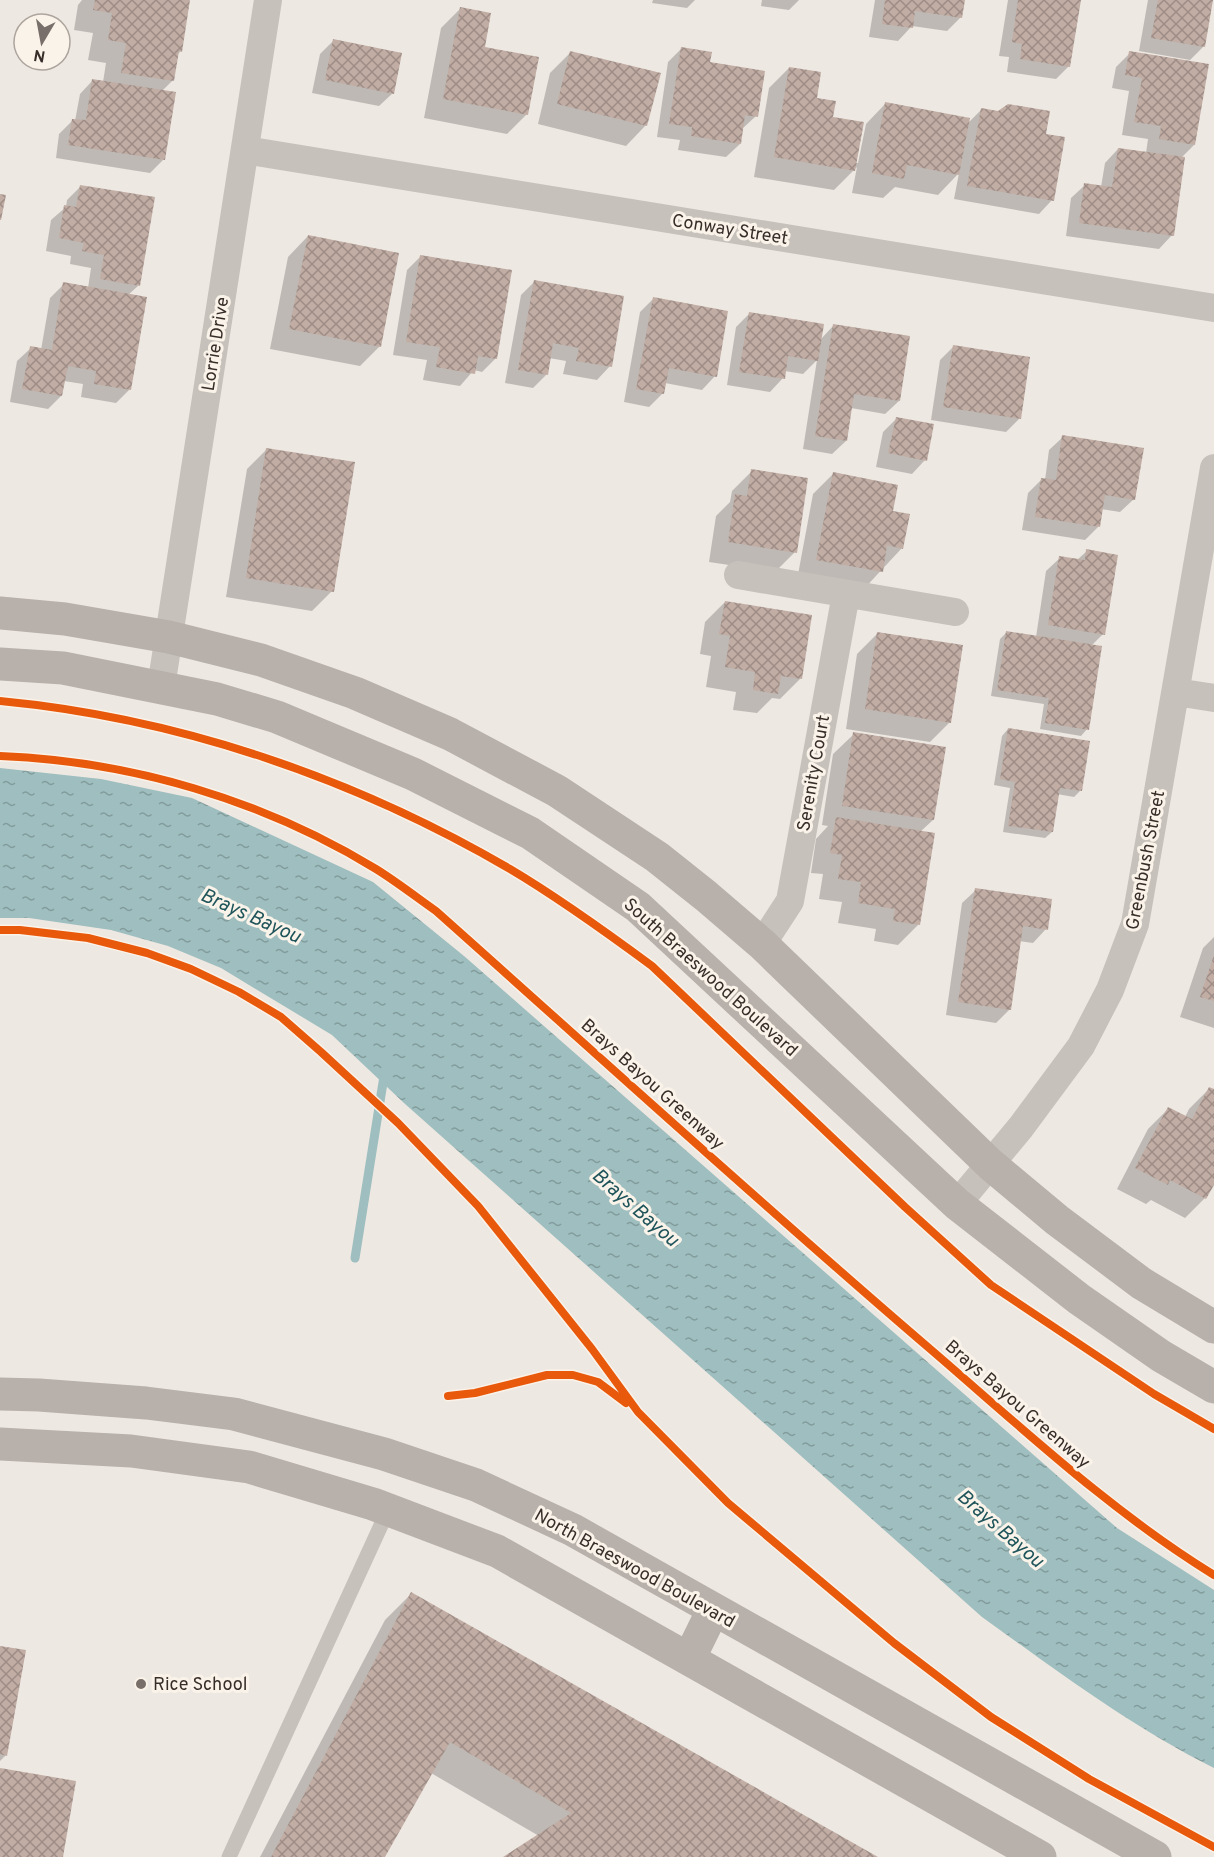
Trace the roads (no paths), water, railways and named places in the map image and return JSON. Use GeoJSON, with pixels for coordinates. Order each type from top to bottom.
{"type":"FeatureCollection","features":[{"type":"Feature","properties":{"kind":"main road"},"geometry":{"type":"LineString","coordinates":[[0,612],[65,619],[169,637],[261,660],[356,693],[450,734],[556,792],[657,857],[762,944],[990,1164],[1057,1220],[1141,1283],[1214,1327]]}},
{"type":"Feature","properties":{"kind":"main road","name":"South Braeswood Boulevard"},"geometry":{"type":"LineString","coordinates":[[0,664],[63,668],[217,699],[277,717],[413,774],[530,833],[638,907],[957,1204],[1079,1299],[1161,1356],[1214,1387]]}},
{"type":"Feature","properties":{"kind":"main road","name":"North Braeswood Boulevard"},"geometry":{"type":"LineString","coordinates":[[0,1394],[146,1402],[234,1414],[384,1454],[476,1485],[573,1530],[1155,1857]]}},
{"type":"Feature","properties":{"kind":"main road"},"geometry":{"type":"LineString","coordinates":[[0,1444],[131,1451],[249,1467],[388,1510],[497,1551],[1040,1857]]}},
{"type":"Feature","properties":{"kind":"main road"},"geometry":{"type":"LineString","coordinates":[[689,1659],[713,1610]]}},
{"type":"Feature","properties":{"kind":"street","name":"Lorrie Drive"},"geometry":{"type":"LineString","coordinates":[[161,687],[268,0]]}},
{"type":"Feature","properties":{"kind":"street","name":"Conway Street"},"geometry":{"type":"LineString","coordinates":[[245,150],[1214,308]]}},
{"type":"Feature","properties":{"kind":"street","name":"Greenbush Street"},"geometry":{"type":"LineString","coordinates":[[957,1204],[1021,1127],[1081,1046],[1110,990],[1135,924],[1214,468]]}},
{"type":"Feature","properties":{"kind":"street"},"geometry":{"type":"LineString","coordinates":[[738,575],[955,612]]}},
{"type":"Feature","properties":{"kind":"street","name":"Serenity Court"},"geometry":{"type":"LineString","coordinates":[[762,944],[790,901],[846,594]]}},
{"type":"Feature","properties":{"kind":"street"},"geometry":{"type":"LineString","coordinates":[[1176,692],[1214,698]]}},
{"type":"Feature","properties":{"kind":"lane"},"geometry":{"type":"LineString","coordinates":[[229,1857],[388,1510]]}},
{"type":"Feature","properties":{"kind":"water","name":"Brays Bayou"},"geometry":{"type":"Polygon","coordinates":[[[0,768],[101,779],[192,798],[373,882],[464,956],[1117,1528],[1214,1590],[1214,1768],[1124,1716],[982,1617],[404,1103],[332,1035],[221,968],[168,946],[111,930],[29,918],[0,918],[0,768]]]}},
{"type":"Feature","properties":{"kind":"waterway"},"geometry":{"type":"LineString","coordinates":[[355,1258],[385,1070]]}},
{"type":"Feature","properties":{"kind":"place","name":"Rice School"},"geometry":{"type":"Point","coordinates":[141,1684]}}]}
